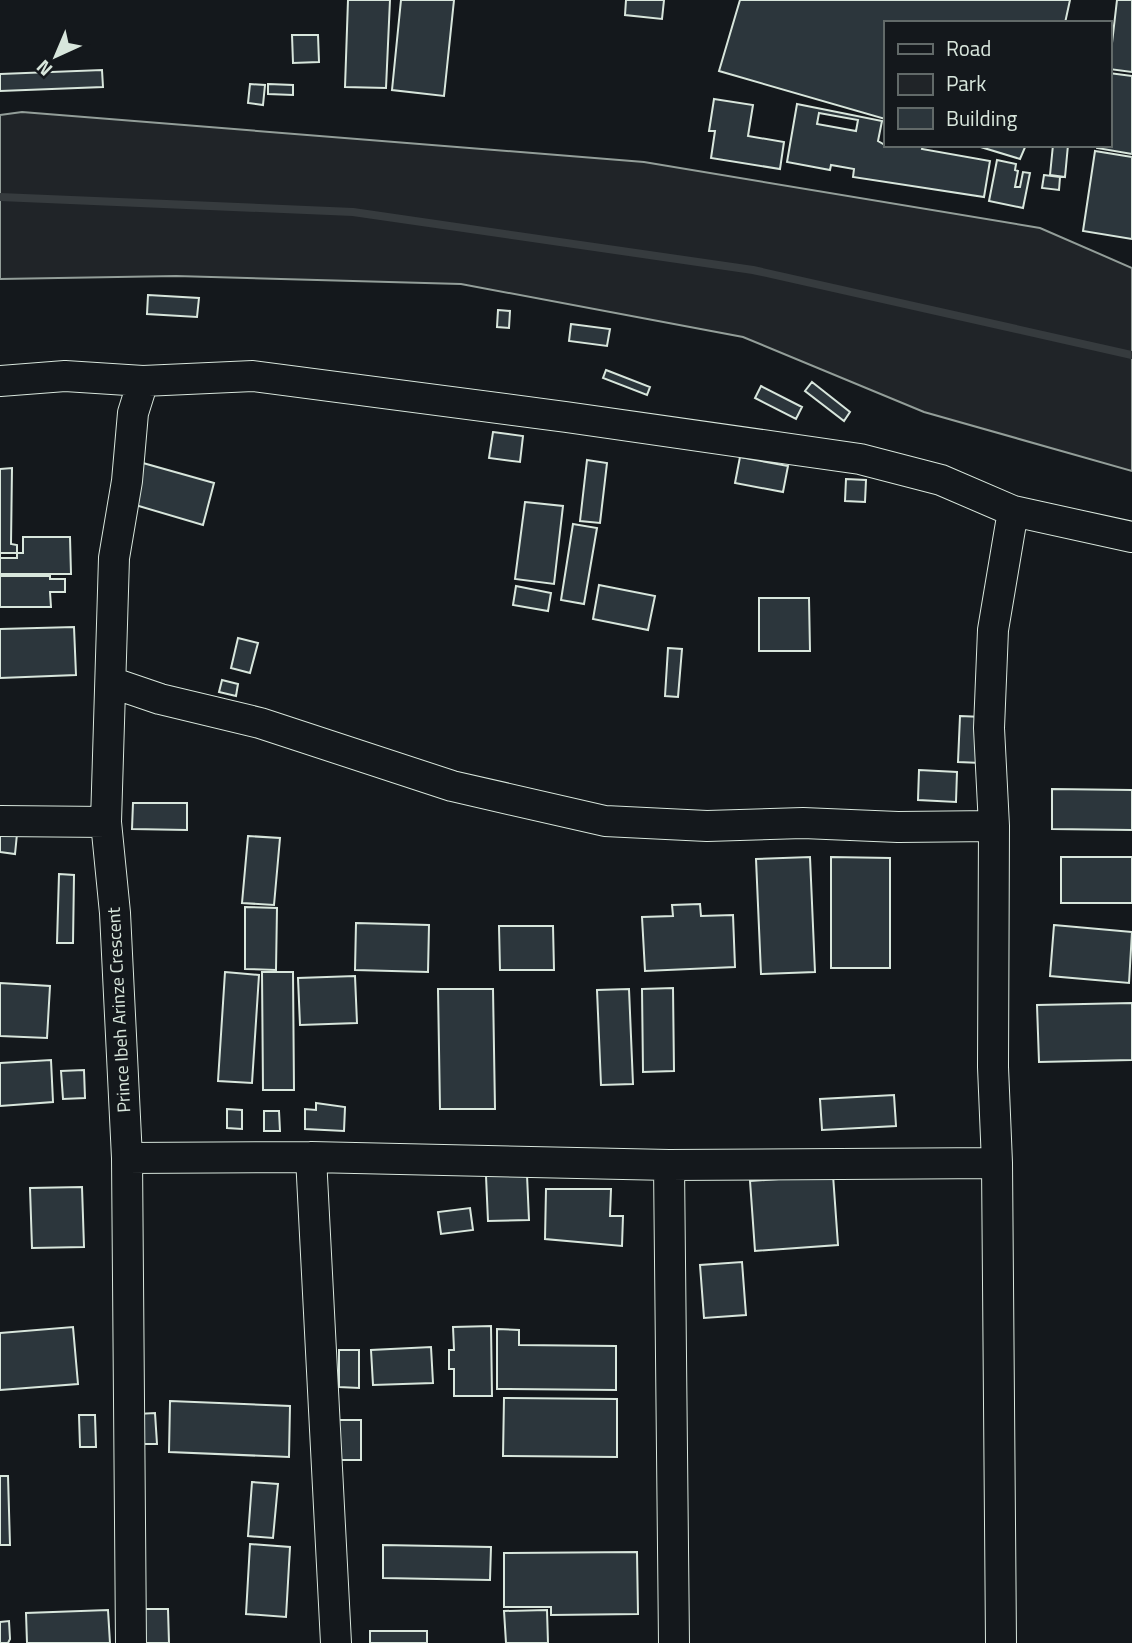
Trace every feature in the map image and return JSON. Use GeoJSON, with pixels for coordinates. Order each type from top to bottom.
{"type":"FeatureCollection","features":[{"type":"Feature","properties":{"kind":"street"},"geometry":{"type":"LineString","coordinates":[[0,381],[65,376],[143,381],[253,376],[860,459],[941,480],[1013,511],[1132,537]]}},
{"type":"Feature","properties":{"kind":"street","name":"Prince Ibeh Arinze Crescent"},"geometry":{"type":"LineString","coordinates":[[131,1643],[127,1158],[115,913],[106,822],[113,683],[114,558],[127,481],[133,413],[143,381]]}},
{"type":"Feature","properties":{"kind":"street"},"geometry":{"type":"LineString","coordinates":[[1001,1643],[997,1163],[993,1067],[994,826],[989,728],[993,630],[1013,511]]}},
{"type":"Feature","properties":{"kind":"street"},"geometry":{"type":"LineString","coordinates":[[113,683],[160,699],[260,723],[452,786],[605,821],[707,827],[803,823],[898,827],[994,826]]}},
{"type":"Feature","properties":{"kind":"street"},"geometry":{"type":"LineString","coordinates":[[0,821],[106,822]]}},
{"type":"Feature","properties":{"kind":"street"},"geometry":{"type":"LineString","coordinates":[[127,1158],[311,1157],[669,1165],[997,1163]]}},
{"type":"Feature","properties":{"kind":"street"},"geometry":{"type":"LineString","coordinates":[[311,1157],[336,1643]]}},
{"type":"Feature","properties":{"kind":"street"},"geometry":{"type":"LineString","coordinates":[[669,1165],[674,1643]]}},
{"type":"Feature","properties":{"kind":"green space"},"geometry":{"type":"Polygon","coordinates":[[[22,112],[644,162],[1040,228],[1132,268],[1132,471],[924,412],[743,337],[461,284],[176,276],[0,279],[0,115],[22,112]]]}},
{"type":"Feature","properties":{"kind":"building"},"geometry":{"type":"Polygon","coordinates":[[[348,0],[390,0],[386,88],[345,87],[348,0]]]}},
{"type":"Feature","properties":{"kind":"building"},"geometry":{"type":"Polygon","coordinates":[[[401,0],[454,0],[444,96],[392,90],[401,0]]]}},
{"type":"Feature","properties":{"kind":"building"},"geometry":{"type":"Polygon","coordinates":[[[626,0],[664,0],[662,19],[625,15],[626,0]]]}},
{"type":"Feature","properties":{"kind":"building"},"geometry":{"type":"Polygon","coordinates":[[[740,0],[1070,0],[1065,21],[884,21],[884,119],[719,71],[740,0]]]}},
{"type":"Feature","properties":{"kind":"building"},"geometry":{"type":"Polygon","coordinates":[[[1117,0],[1132,0],[1132,72],[1111,69],[1117,0]]]}},
{"type":"Feature","properties":{"kind":"building"},"geometry":{"type":"Polygon","coordinates":[[[292,35],[318,35],[319,62],[293,63],[292,35]]]}},
{"type":"Feature","properties":{"kind":"building"},"geometry":{"type":"Polygon","coordinates":[[[102,70],[103,87],[0,91],[0,74],[102,70]]]}},
{"type":"Feature","properties":{"kind":"building"},"geometry":{"type":"Polygon","coordinates":[[[1111,73],[1132,76],[1132,154],[1097,148],[1111,147],[1111,73]]]}},
{"type":"Feature","properties":{"kind":"building"},"geometry":{"type":"Polygon","coordinates":[[[250,84],[265,85],[263,105],[248,103],[250,84]]]}},
{"type":"Feature","properties":{"kind":"building"},"geometry":{"type":"Polygon","coordinates":[[[268,84],[293,85],[293,95],[268,94],[268,84]]]}},
{"type":"Feature","properties":{"kind":"building"},"geometry":{"type":"Polygon","coordinates":[[[714,99],[753,105],[748,136],[784,142],[780,169],[711,158],[715,131],[709,131],[714,99]]]}},
{"type":"Feature","properties":{"kind":"building"},"geometry":{"type":"Polygon","coordinates":[[[797,104],[882,121],[878,141],[884,147],[922,147],[990,161],[984,197],[853,177],[854,169],[831,165],[830,170],[787,162],[797,104]],[[819,113],[817,124],[856,131],[858,120],[819,113]]]}},
{"type":"Feature","properties":{"kind":"building"},"geometry":{"type":"Polygon","coordinates":[[[981,147],[1025,147],[1020,159],[981,147]]]}},
{"type":"Feature","properties":{"kind":"building"},"geometry":{"type":"Polygon","coordinates":[[[1053,147],[1068,147],[1065,177],[1050,175],[1053,147]]]}},
{"type":"Feature","properties":{"kind":"building"},"geometry":{"type":"Polygon","coordinates":[[[1095,151],[1132,157],[1132,239],[1083,231],[1095,151]]]}},
{"type":"Feature","properties":{"kind":"building"},"geometry":{"type":"Polygon","coordinates":[[[997,160],[1016,164],[1015,170],[1018,171],[1015,187],[1020,187],[1023,172],[1030,173],[1023,208],[989,201],[997,160]]]}},
{"type":"Feature","properties":{"kind":"building"},"geometry":{"type":"Polygon","coordinates":[[[1044,175],[1060,177],[1059,190],[1042,188],[1044,175]]]}},
{"type":"Feature","properties":{"kind":"building"},"geometry":{"type":"Polygon","coordinates":[[[148,295],[199,298],[197,317],[147,314],[148,295]]]}},
{"type":"Feature","properties":{"kind":"building"},"geometry":{"type":"Polygon","coordinates":[[[498,310],[510,311],[509,328],[497,327],[498,310]]]}},
{"type":"Feature","properties":{"kind":"building"},"geometry":{"type":"Polygon","coordinates":[[[571,324],[610,329],[607,346],[569,341],[571,324]]]}},
{"type":"Feature","properties":{"kind":"building"},"geometry":{"type":"Polygon","coordinates":[[[606,370],[650,387],[647,395],[603,378],[606,370]]]}},
{"type":"Feature","properties":{"kind":"building"},"geometry":{"type":"Polygon","coordinates":[[[812,382],[850,412],[844,421],[805,391],[812,382]]]}},
{"type":"Feature","properties":{"kind":"building"},"geometry":{"type":"Polygon","coordinates":[[[761,386],[802,407],[796,419],[755,398],[761,386]]]}},
{"type":"Feature","properties":{"kind":"building"},"geometry":{"type":"Polygon","coordinates":[[[493,432],[523,436],[520,462],[489,458],[493,432]]]}},
{"type":"Feature","properties":{"kind":"building"},"geometry":{"type":"Polygon","coordinates":[[[740,457],[788,466],[783,492],[735,483],[740,457]]]}},
{"type":"Feature","properties":{"kind":"building"},"geometry":{"type":"Polygon","coordinates":[[[587,460],[607,463],[600,523],[580,521],[587,460]]]}},
{"type":"Feature","properties":{"kind":"building"},"geometry":{"type":"Polygon","coordinates":[[[143,463],[214,483],[203,525],[132,504],[143,463]]]}},
{"type":"Feature","properties":{"kind":"building"},"geometry":{"type":"Polygon","coordinates":[[[12,468],[11,544],[17,545],[17,558],[0,558],[0,469],[12,468]]]}},
{"type":"Feature","properties":{"kind":"building"},"geometry":{"type":"Polygon","coordinates":[[[846,479],[866,480],[865,502],[845,501],[846,479]]]}},
{"type":"Feature","properties":{"kind":"building"},"geometry":{"type":"Polygon","coordinates":[[[525,502],[563,506],[554,584],[515,579],[525,502]]]}},
{"type":"Feature","properties":{"kind":"building"},"geometry":{"type":"Polygon","coordinates":[[[573,524],[597,528],[584,604],[561,600],[573,524]]]}},
{"type":"Feature","properties":{"kind":"building"},"geometry":{"type":"Polygon","coordinates":[[[23,537],[70,537],[71,574],[0,574],[0,553],[23,553],[23,537]]]}},
{"type":"Feature","properties":{"kind":"building"},"geometry":{"type":"Polygon","coordinates":[[[0,576],[50,576],[50,579],[65,579],[65,592],[50,592],[51,607],[0,607],[0,576]]]}},
{"type":"Feature","properties":{"kind":"building"},"geometry":{"type":"Polygon","coordinates":[[[599,585],[655,596],[648,630],[593,619],[599,585]]]}},
{"type":"Feature","properties":{"kind":"building"},"geometry":{"type":"Polygon","coordinates":[[[516,586],[551,593],[548,611],[513,605],[516,586]]]}},
{"type":"Feature","properties":{"kind":"building"},"geometry":{"type":"Polygon","coordinates":[[[759,598],[809,598],[810,651],[759,651],[759,598]]]}},
{"type":"Feature","properties":{"kind":"building"},"geometry":{"type":"Polygon","coordinates":[[[74,627],[76,675],[0,678],[0,629],[74,627]]]}},
{"type":"Feature","properties":{"kind":"building"},"geometry":{"type":"Polygon","coordinates":[[[238,638],[258,643],[250,673],[231,668],[238,638]]]}},
{"type":"Feature","properties":{"kind":"building"},"geometry":{"type":"Polygon","coordinates":[[[668,648],[682,649],[678,697],[665,696],[668,648]]]}},
{"type":"Feature","properties":{"kind":"building"},"geometry":{"type":"Polygon","coordinates":[[[222,680],[238,684],[236,696],[219,692],[222,680]]]}},
{"type":"Feature","properties":{"kind":"building"},"geometry":{"type":"Polygon","coordinates":[[[960,716],[983,717],[981,763],[958,762],[960,716]]]}},
{"type":"Feature","properties":{"kind":"building"},"geometry":{"type":"Polygon","coordinates":[[[919,770],[957,772],[956,802],[918,800],[919,770]]]}},
{"type":"Feature","properties":{"kind":"building"},"geometry":{"type":"Polygon","coordinates":[[[1052,789],[1132,790],[1132,830],[1052,829],[1052,789]]]}},
{"type":"Feature","properties":{"kind":"building"},"geometry":{"type":"Polygon","coordinates":[[[133,803],[187,803],[187,830],[132,829],[133,803]]]}},
{"type":"Feature","properties":{"kind":"building"},"geometry":{"type":"Polygon","coordinates":[[[0,832],[17,834],[15,854],[0,852],[0,832]]]}},
{"type":"Feature","properties":{"kind":"building"},"geometry":{"type":"Polygon","coordinates":[[[248,836],[280,838],[274,905],[242,903],[248,836]]]}},
{"type":"Feature","properties":{"kind":"building"},"geometry":{"type":"Polygon","coordinates":[[[810,857],[815,972],[761,974],[756,859],[810,857]]]}},
{"type":"Feature","properties":{"kind":"building"},"geometry":{"type":"Polygon","coordinates":[[[831,857],[890,858],[890,968],[831,968],[831,857]]]}},
{"type":"Feature","properties":{"kind":"building"},"geometry":{"type":"Polygon","coordinates":[[[1061,857],[1132,857],[1132,903],[1061,903],[1061,857]]]}},
{"type":"Feature","properties":{"kind":"building"},"geometry":{"type":"Polygon","coordinates":[[[59,874],[74,875],[73,943],[57,943],[59,874]]]}},
{"type":"Feature","properties":{"kind":"building"},"geometry":{"type":"Polygon","coordinates":[[[700,904],[701,916],[733,915],[735,967],[645,971],[642,917],[673,916],[672,905],[700,904]]]}},
{"type":"Feature","properties":{"kind":"building"},"geometry":{"type":"Polygon","coordinates":[[[245,907],[277,908],[276,970],[245,969],[245,907]]]}},
{"type":"Feature","properties":{"kind":"building"},"geometry":{"type":"Polygon","coordinates":[[[356,923],[429,925],[428,972],[355,970],[356,923]]]}},
{"type":"Feature","properties":{"kind":"building"},"geometry":{"type":"Polygon","coordinates":[[[1054,925],[1132,932],[1129,983],[1050,976],[1054,925]]]}},
{"type":"Feature","properties":{"kind":"building"},"geometry":{"type":"Polygon","coordinates":[[[499,926],[553,926],[554,970],[500,970],[499,926]]]}},
{"type":"Feature","properties":{"kind":"building"},"geometry":{"type":"Polygon","coordinates":[[[225,972],[259,975],[252,1083],[218,1081],[225,972]]]}},
{"type":"Feature","properties":{"kind":"building"},"geometry":{"type":"Polygon","coordinates":[[[262,972],[293,972],[294,1090],[263,1090],[262,972]]]}},
{"type":"Feature","properties":{"kind":"building"},"geometry":{"type":"Polygon","coordinates":[[[355,976],[357,1023],[300,1025],[298,978],[355,976]]]}},
{"type":"Feature","properties":{"kind":"building"},"geometry":{"type":"Polygon","coordinates":[[[0,983],[50,986],[47,1038],[0,1036],[0,983]]]}},
{"type":"Feature","properties":{"kind":"building"},"geometry":{"type":"Polygon","coordinates":[[[673,988],[674,1071],[643,1072],[642,989],[673,988]]]}},
{"type":"Feature","properties":{"kind":"building"},"geometry":{"type":"Polygon","coordinates":[[[438,989],[493,989],[495,1109],[440,1109],[438,989]]]}},
{"type":"Feature","properties":{"kind":"building"},"geometry":{"type":"Polygon","coordinates":[[[629,989],[633,1084],[601,1085],[597,990],[629,989]]]}},
{"type":"Feature","properties":{"kind":"building"},"geometry":{"type":"Polygon","coordinates":[[[1132,1003],[1132,1060],[1039,1062],[1037,1005],[1132,1003]]]}},
{"type":"Feature","properties":{"kind":"building"},"geometry":{"type":"Polygon","coordinates":[[[51,1060],[53,1102],[0,1106],[0,1063],[51,1060]]]}},
{"type":"Feature","properties":{"kind":"building"},"geometry":{"type":"Polygon","coordinates":[[[84,1070],[85,1098],[63,1099],[61,1071],[84,1070]]]}},
{"type":"Feature","properties":{"kind":"building"},"geometry":{"type":"Polygon","coordinates":[[[894,1095],[896,1126],[822,1130],[820,1099],[894,1095]]]}},
{"type":"Feature","properties":{"kind":"building"},"geometry":{"type":"Polygon","coordinates":[[[316,1103],[345,1107],[344,1131],[305,1129],[305,1109],[316,1110],[316,1103]]]}},
{"type":"Feature","properties":{"kind":"building"},"geometry":{"type":"Polygon","coordinates":[[[227,1109],[242,1110],[242,1129],[227,1128],[227,1109]]]}},
{"type":"Feature","properties":{"kind":"building"},"geometry":{"type":"Polygon","coordinates":[[[264,1111],[279,1111],[280,1131],[264,1131],[264,1111]]]}},
{"type":"Feature","properties":{"kind":"building"},"geometry":{"type":"Polygon","coordinates":[[[527,1175],[529,1220],[488,1221],[486,1176],[527,1175]]]}},
{"type":"Feature","properties":{"kind":"building"},"geometry":{"type":"Polygon","coordinates":[[[833,1175],[838,1245],[755,1251],[750,1181],[833,1175]]]}},
{"type":"Feature","properties":{"kind":"building"},"geometry":{"type":"Polygon","coordinates":[[[82,1187],[84,1247],[32,1248],[30,1188],[82,1187]]]}},
{"type":"Feature","properties":{"kind":"building"},"geometry":{"type":"Polygon","coordinates":[[[546,1189],[611,1189],[610,1216],[623,1216],[622,1246],[545,1239],[546,1189]]]}},
{"type":"Feature","properties":{"kind":"building"},"geometry":{"type":"Polygon","coordinates":[[[470,1208],[473,1230],[441,1234],[438,1212],[470,1208]]]}},
{"type":"Feature","properties":{"kind":"building"},"geometry":{"type":"Polygon","coordinates":[[[742,1262],[746,1315],[704,1318],[700,1265],[742,1262]]]}},
{"type":"Feature","properties":{"kind":"building"},"geometry":{"type":"Polygon","coordinates":[[[491,1326],[492,1396],[454,1396],[454,1369],[449,1369],[449,1350],[454,1350],[453,1327],[491,1326]]]}},
{"type":"Feature","properties":{"kind":"building"},"geometry":{"type":"Polygon","coordinates":[[[73,1327],[78,1384],[0,1390],[0,1333],[73,1327]]]}},
{"type":"Feature","properties":{"kind":"building"},"geometry":{"type":"Polygon","coordinates":[[[497,1329],[519,1330],[519,1345],[616,1346],[616,1390],[497,1389],[497,1329]]]}},
{"type":"Feature","properties":{"kind":"building"},"geometry":{"type":"Polygon","coordinates":[[[431,1347],[433,1383],[373,1385],[371,1350],[431,1347]]]}},
{"type":"Feature","properties":{"kind":"building"},"geometry":{"type":"Polygon","coordinates":[[[339,1350],[359,1350],[359,1388],[339,1387],[339,1350]]]}},
{"type":"Feature","properties":{"kind":"building"},"geometry":{"type":"Polygon","coordinates":[[[504,1398],[617,1399],[617,1457],[503,1456],[504,1398]]]}},
{"type":"Feature","properties":{"kind":"building"},"geometry":{"type":"Polygon","coordinates":[[[170,1401],[290,1406],[289,1457],[169,1452],[170,1401]]]}},
{"type":"Feature","properties":{"kind":"building"},"geometry":{"type":"Polygon","coordinates":[[[155,1413],[157,1444],[138,1444],[137,1414],[155,1413]]]}},
{"type":"Feature","properties":{"kind":"building"},"geometry":{"type":"Polygon","coordinates":[[[79,1415],[95,1415],[96,1447],[80,1447],[79,1415]]]}},
{"type":"Feature","properties":{"kind":"building"},"geometry":{"type":"Polygon","coordinates":[[[338,1420],[361,1420],[361,1460],[338,1460],[338,1420]]]}},
{"type":"Feature","properties":{"kind":"building"},"geometry":{"type":"Polygon","coordinates":[[[0,1476],[8,1476],[10,1545],[0,1545],[0,1476]]]}},
{"type":"Feature","properties":{"kind":"building"},"geometry":{"type":"Polygon","coordinates":[[[252,1482],[278,1484],[273,1538],[248,1536],[252,1482]]]}},
{"type":"Feature","properties":{"kind":"building"},"geometry":{"type":"Polygon","coordinates":[[[250,1544],[290,1547],[286,1617],[246,1614],[250,1544]]]}},
{"type":"Feature","properties":{"kind":"building"},"geometry":{"type":"Polygon","coordinates":[[[383,1545],[491,1547],[490,1580],[383,1578],[383,1545]]]}},
{"type":"Feature","properties":{"kind":"building"},"geometry":{"type":"Polygon","coordinates":[[[637,1552],[638,1614],[551,1615],[551,1607],[504,1607],[504,1553],[637,1552]]]}},
{"type":"Feature","properties":{"kind":"building"},"geometry":{"type":"Polygon","coordinates":[[[143,1609],[168,1609],[169,1643],[143,1643],[143,1609]]]}},
{"type":"Feature","properties":{"kind":"building"},"geometry":{"type":"Polygon","coordinates":[[[108,1610],[110,1643],[27,1643],[26,1613],[108,1610]]]}},
{"type":"Feature","properties":{"kind":"building"},"geometry":{"type":"Polygon","coordinates":[[[547,1610],[548,1643],[506,1643],[504,1611],[547,1610]]]}},
{"type":"Feature","properties":{"kind":"building"},"geometry":{"type":"Polygon","coordinates":[[[9,1621],[10,1639],[8,1643],[0,1643],[0,1622],[9,1621]]]}},
{"type":"Feature","properties":{"kind":"building"},"geometry":{"type":"Polygon","coordinates":[[[370,1631],[427,1631],[427,1643],[370,1643],[370,1631]]]}},
{"type":"Feature","properties":{"kind":"waterway"},"geometry":{"type":"LineString","coordinates":[[0,197],[353,212],[753,270],[1132,355]]}}]}
